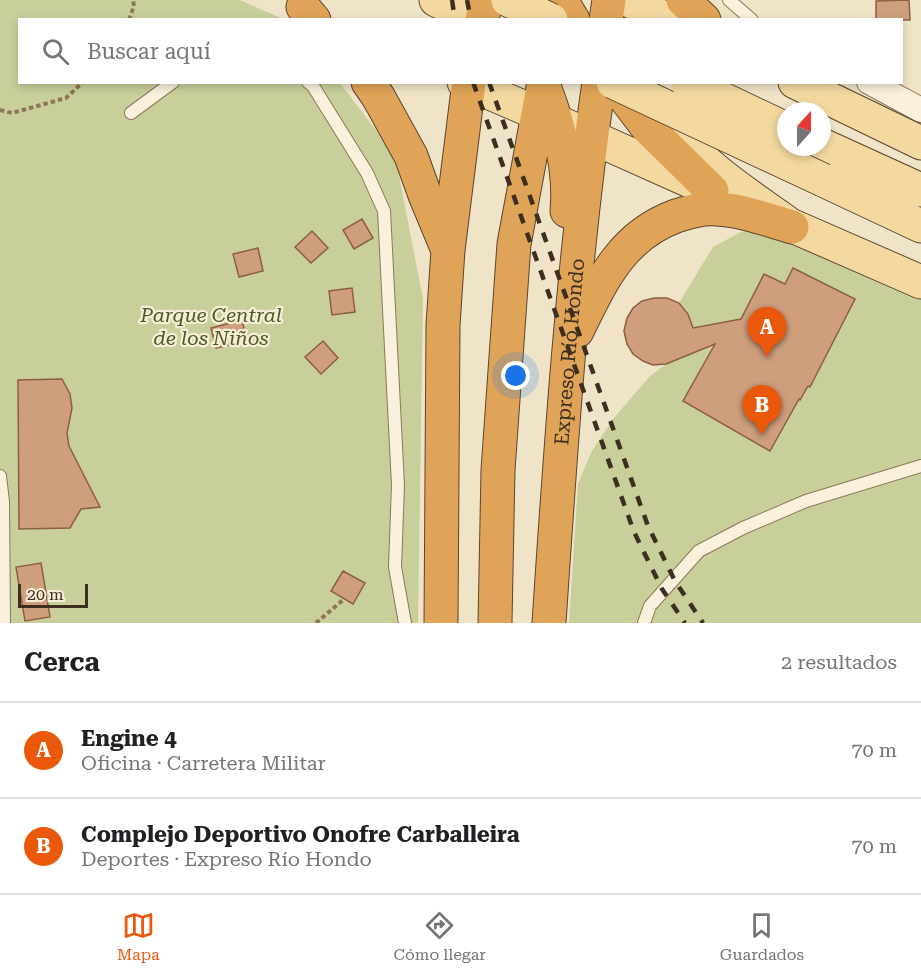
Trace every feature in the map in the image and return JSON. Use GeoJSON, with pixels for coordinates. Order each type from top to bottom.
{"type":"FeatureCollection","features":[{"type":"Feature","properties":{"kind":"highway"},"geometry":{"type":"LineString","coordinates":[[481,18],[486,0]]}},
{"type":"Feature","properties":{"kind":"highway"},"geometry":{"type":"LineString","coordinates":[[552,18],[556,0]]}},
{"type":"Feature","properties":{"kind":"highway"},"geometry":{"type":"LineString","coordinates":[[561,0],[572,18]]}},
{"type":"Feature","properties":{"kind":"highway"},"geometry":{"type":"LineString","coordinates":[[606,18],[609,0]]}},
{"type":"Feature","properties":{"kind":"highway"},"geometry":{"type":"LineString","coordinates":[[683,0],[702,18]]}},
{"type":"Feature","properties":{"kind":"highway"},"geometry":{"type":"LineString","coordinates":[[369,84],[411,156],[448,250]]}},
{"type":"Feature","properties":{"kind":"highway","name":"Expreso Río Hondo"},"geometry":{"type":"LineString","coordinates":[[549,623],[568,349],[598,84]]}},
{"type":"Feature","properties":{"kind":"highway"},"geometry":{"type":"LineString","coordinates":[[615,84],[647,127],[712,191]]}},
{"type":"Feature","properties":{"kind":"highway"},"geometry":{"type":"LineString","coordinates":[[441,623],[442,325],[462,129],[514,92]]}},
{"type":"Feature","properties":{"kind":"highway"},"geometry":{"type":"LineString","coordinates":[[514,92],[569,190],[558,308],[568,349]]}},
{"type":"Feature","properties":{"kind":"highway"},"geometry":{"type":"LineString","coordinates":[[495,623],[498,470],[514,244],[514,92]]}},
{"type":"Feature","properties":{"kind":"highway"},"geometry":{"type":"LineString","coordinates":[[568,349],[616,260],[628,245],[665,220],[691,211],[715,208],[792,226]]}},
{"type":"Feature","properties":{"kind":"main road"},"geometry":{"type":"LineString","coordinates":[[436,0],[476,18]]}},
{"type":"Feature","properties":{"kind":"main road"},"geometry":{"type":"LineString","coordinates":[[510,11],[546,0]]}},
{"type":"Feature","properties":{"kind":"main road"},"geometry":{"type":"LineString","coordinates":[[628,0],[664,18]]}},
{"type":"Feature","properties":{"kind":"main road"},"geometry":{"type":"LineString","coordinates":[[510,11],[543,18]]}},
{"type":"Feature","properties":{"kind":"main road"},"geometry":{"type":"LineString","coordinates":[[619,84],[827,159],[921,190]]}},
{"type":"Feature","properties":{"kind":"main road"},"geometry":{"type":"LineString","coordinates":[[691,84],[777,125]]}},
{"type":"Feature","properties":{"kind":"main road"},"geometry":{"type":"LineString","coordinates":[[706,84],[699,94],[690,118],[691,144],[713,168],[792,226]]}},
{"type":"Feature","properties":{"kind":"main road"},"geometry":{"type":"LineString","coordinates":[[799,84],[921,143]]}},
{"type":"Feature","properties":{"kind":"main road"},"geometry":{"type":"LineString","coordinates":[[514,92],[591,137],[921,282]]}},
{"type":"Feature","properties":{"kind":"main road"},"geometry":{"type":"LineString","coordinates":[[827,159],[921,226]]}},
{"type":"Feature","properties":{"kind":"street"},"geometry":{"type":"LineString","coordinates":[[872,84],[921,110]]}},
{"type":"Feature","properties":{"kind":"lane"},"geometry":{"type":"LineString","coordinates":[[729,0],[750,18]]}},
{"type":"Feature","properties":{"kind":"lane"},"geometry":{"type":"LineString","coordinates":[[131,113],[170,84]]}},
{"type":"Feature","properties":{"kind":"lane"},"geometry":{"type":"LineString","coordinates":[[310,84],[367,173],[384,211],[398,485],[395,567],[405,623]]}},
{"type":"Feature","properties":{"kind":"lane"},"geometry":{"type":"LineString","coordinates":[[644,623],[650,606],[699,551],[743,528],[806,501],[921,467]]}},
{"type":"Feature","properties":{"kind":"lane"},"geometry":{"type":"LineString","coordinates":[[0,476],[3,502],[4,623]]}},
{"type":"Feature","properties":{"kind":"path"},"geometry":{"type":"LineString","coordinates":[[130,18],[134,0]]}},
{"type":"Feature","properties":{"kind":"path"},"geometry":{"type":"LineString","coordinates":[[0,110],[12,114],[66,98],[81,84]]}},
{"type":"Feature","properties":{"kind":"path"},"geometry":{"type":"LineString","coordinates":[[316,623],[343,600]]}},
{"type":"Feature","properties":{"kind":"green space","name":"Parque Central de los Niños"},"geometry":{"type":"Polygon","coordinates":[[[0,0],[240,0],[281,18],[18,18],[18,84],[341,84],[395,155],[423,299],[418,623],[0,623],[0,0]]]}},
{"type":"Feature","properties":{"kind":"green space"},"geometry":{"type":"Polygon","coordinates":[[[760,227],[921,296],[921,623],[569,623],[578,483],[592,451],[613,419],[650,376],[665,365],[643,361],[631,352],[625,340],[624,328],[628,316],[647,300],[662,299],[679,303],[713,247],[741,232],[760,227]]]}},
{"type":"Feature","properties":{"kind":"building"},"geometry":{"type":"Polygon","coordinates":[[[909,0],[910,20],[876,18],[876,1],[909,0]]]}},
{"type":"Feature","properties":{"kind":"building"},"geometry":{"type":"Polygon","coordinates":[[[362,219],[373,238],[354,249],[343,230],[362,219]]]}},
{"type":"Feature","properties":{"kind":"building"},"geometry":{"type":"Polygon","coordinates":[[[312,231],[328,248],[311,263],[295,247],[312,231]]]}},
{"type":"Feature","properties":{"kind":"building"},"geometry":{"type":"Polygon","coordinates":[[[258,248],[263,271],[239,277],[233,254],[258,248]]]}},
{"type":"Feature","properties":{"kind":"building"},"geometry":{"type":"Polygon","coordinates":[[[793,268],[855,299],[810,387],[808,386],[799,399],[770,451],[683,401],[715,344],[666,364],[653,365],[633,354],[627,344],[624,331],[627,318],[633,308],[642,301],[654,298],[667,298],[679,303],[688,314],[693,328],[741,319],[764,274],[785,284],[793,268]]]}},
{"type":"Feature","properties":{"kind":"building"},"geometry":{"type":"Polygon","coordinates":[[[352,288],[355,312],[332,315],[329,291],[352,288]]]}},
{"type":"Feature","properties":{"kind":"building"},"geometry":{"type":"Polygon","coordinates":[[[242,320],[247,341],[216,348],[211,328],[242,320]]]}},
{"type":"Feature","properties":{"kind":"building"},"geometry":{"type":"Polygon","coordinates":[[[323,341],[338,358],[321,374],[305,357],[323,341]]]}},
{"type":"Feature","properties":{"kind":"building"},"geometry":{"type":"Polygon","coordinates":[[[62,379],[70,394],[72,408],[67,433],[69,446],[100,507],[81,509],[70,528],[19,529],[18,380],[62,379]]]}},
{"type":"Feature","properties":{"kind":"building"},"geometry":{"type":"Polygon","coordinates":[[[41,563],[50,617],[25,621],[16,567],[41,563]]]}},
{"type":"Feature","properties":{"kind":"building"},"geometry":{"type":"Polygon","coordinates":[[[343,571],[365,583],[353,604],[331,591],[343,571]]]}},
{"type":"Feature","properties":{"kind":"railway"},"geometry":{"type":"LineString","coordinates":[[452,0],[455,18]]}},
{"type":"Feature","properties":{"kind":"railway"},"geometry":{"type":"LineString","coordinates":[[467,0],[471,18]]}},
{"type":"Feature","properties":{"kind":"railway"},"geometry":{"type":"LineString","coordinates":[[474,84],[634,532],[662,589],[685,623]]}},
{"type":"Feature","properties":{"kind":"railway"},"geometry":{"type":"LineString","coordinates":[[490,84],[648,526],[675,581],[703,623]]}},
{"type":"Feature","properties":{"kind":"place","name":"Engine 4"},"geometry":{"type":"Point","coordinates":[767,357]}},
{"type":"Feature","properties":{"kind":"place","name":"Complejo Deportivo Onofre Carballeira"},"geometry":{"type":"Point","coordinates":[762,435]}}]}
